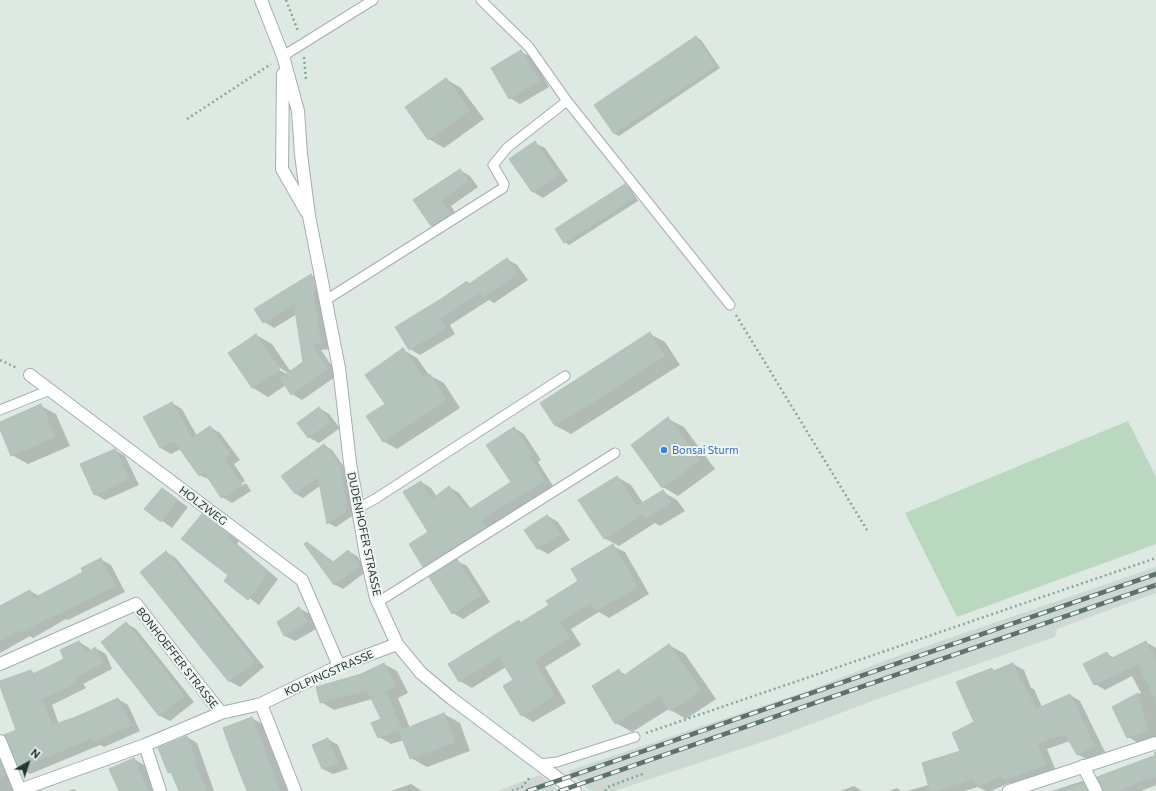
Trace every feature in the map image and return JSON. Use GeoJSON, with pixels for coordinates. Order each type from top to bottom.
{"type":"FeatureCollection","features":[{"type":"Feature","properties":{"kind":"street","name":"DUDENHOFER STRASSE"},"geometry":{"type":"LineString","coordinates":[[262,0],[283,56],[298,110],[300,154],[309,216],[339,368],[350,464],[366,555],[378,602],[397,644],[421,673],[451,698],[575,791]]}},
{"type":"Feature","properties":{"kind":"street","name":"DUDENHOFER STRASSE"},"geometry":{"type":"LineString","coordinates":[[283,56],[282,169],[309,216]]}},
{"type":"Feature","properties":{"kind":"street","name":"HOLZWEG"},"geometry":{"type":"LineString","coordinates":[[30,375],[302,580],[339,666]]}},
{"type":"Feature","properties":{"kind":"street","name":"BONHOEFFER STRASSE"},"geometry":{"type":"LineString","coordinates":[[0,664],[136,604],[221,713]]}},
{"type":"Feature","properties":{"kind":"street","name":"KOLPINGSTRASSE"},"geometry":{"type":"LineString","coordinates":[[0,742],[20,790],[145,745],[221,713],[261,704],[339,666],[397,644]]}},
{"type":"Feature","properties":{"kind":"street"},"geometry":{"type":"LineString","coordinates":[[261,704],[295,791]]}},
{"type":"Feature","properties":{"kind":"street"},"geometry":{"type":"LineString","coordinates":[[1009,791],[1156,743]]}},
{"type":"Feature","properties":{"kind":"street"},"geometry":{"type":"LineString","coordinates":[[145,745],[160,791]]}},
{"type":"Feature","properties":{"kind":"street"},"geometry":{"type":"LineString","coordinates":[[1083,766],[1096,791]]}},
{"type":"Feature","properties":{"kind":"lane"},"geometry":{"type":"LineString","coordinates":[[283,56],[373,0]]}},
{"type":"Feature","properties":{"kind":"lane"},"geometry":{"type":"LineString","coordinates":[[482,0],[529,48],[567,101],[730,306]]}},
{"type":"Feature","properties":{"kind":"lane"},"geometry":{"type":"LineString","coordinates":[[326,300],[503,188],[504,184],[493,165],[508,147],[567,101]]}},
{"type":"Feature","properties":{"kind":"lane"},"geometry":{"type":"LineString","coordinates":[[358,508],[375,499],[565,376]]}},
{"type":"Feature","properties":{"kind":"lane"},"geometry":{"type":"LineString","coordinates":[[0,410],[50,390]]}},
{"type":"Feature","properties":{"kind":"lane"},"geometry":{"type":"LineString","coordinates":[[378,602],[615,452]]}},
{"type":"Feature","properties":{"kind":"lane"},"geometry":{"type":"LineString","coordinates":[[540,764],[557,762],[635,737]]}},
{"type":"Feature","properties":{"kind":"path"},"geometry":{"type":"LineString","coordinates":[[286,0],[303,43],[307,86]]}},
{"type":"Feature","properties":{"kind":"path"},"geometry":{"type":"LineString","coordinates":[[187,119],[283,56]]}},
{"type":"Feature","properties":{"kind":"path"},"geometry":{"type":"LineString","coordinates":[[730,306],[867,530]]}},
{"type":"Feature","properties":{"kind":"path"},"geometry":{"type":"LineString","coordinates":[[0,360],[30,375]]}},
{"type":"Feature","properties":{"kind":"path"},"geometry":{"type":"LineString","coordinates":[[635,737],[1156,558]]}},
{"type":"Feature","properties":{"kind":"path"},"geometry":{"type":"LineString","coordinates":[[512,791],[522,788],[540,764]]}},
{"type":"Feature","properties":{"kind":"path"},"geometry":{"type":"LineString","coordinates":[[605,791],[608,787],[645,773]]}},
{"type":"Feature","properties":{"kind":"shaded area"},"geometry":{"type":"Polygon","coordinates":[[[1156,567],[1156,593],[1057,629],[1055,637],[883,697],[774,738],[614,791],[591,791],[568,771],[804,692],[892,658],[1156,567]]]}},
{"type":"Feature","properties":{"kind":"shaded area"},"geometry":{"type":"Polygon","coordinates":[[[540,775],[559,791],[497,791],[540,775]]]}},
{"type":"Feature","properties":{"kind":"green space"},"geometry":{"type":"Polygon","coordinates":[[[1128,421],[1156,477],[1156,544],[957,617],[905,513],[1128,421]]]}},
{"type":"Feature","properties":{"kind":"building"},"geometry":{"type":"Polygon","coordinates":[[[696,36],[716,66],[614,134],[594,105],[696,36]]]}},
{"type":"Feature","properties":{"kind":"building"},"geometry":{"type":"Polygon","coordinates":[[[521,50],[539,81],[509,99],[491,68],[521,50]]]}},
{"type":"Feature","properties":{"kind":"building"},"geometry":{"type":"Polygon","coordinates":[[[446,78],[470,110],[428,140],[405,107],[446,78]]]}},
{"type":"Feature","properties":{"kind":"building"},"geometry":{"type":"Polygon","coordinates":[[[535,141],[558,175],[532,192],[509,159],[535,141]]]}},
{"type":"Feature","properties":{"kind":"building"},"geometry":{"type":"Polygon","coordinates":[[[460,169],[468,181],[441,200],[451,214],[431,226],[413,200],[460,169]]]}},
{"type":"Feature","properties":{"kind":"building"},"geometry":{"type":"Polygon","coordinates":[[[625,184],[634,198],[564,243],[555,229],[625,184]]]}},
{"type":"Feature","properties":{"kind":"building"},"geometry":{"type":"Polygon","coordinates":[[[507,258],[518,274],[483,297],[480,293],[440,319],[446,328],[409,350],[395,327],[467,281],[469,284],[507,258]]]}},
{"type":"Feature","properties":{"kind":"building"},"geometry":{"type":"Polygon","coordinates":[[[311,274],[314,279],[316,290],[313,292],[321,343],[312,345],[328,369],[291,395],[280,378],[303,362],[294,304],[263,323],[254,309],[311,274]]]}},
{"type":"Feature","properties":{"kind":"building"},"geometry":{"type":"Polygon","coordinates":[[[650,332],[665,356],[555,426],[540,403],[650,332]]]}},
{"type":"Feature","properties":{"kind":"building"},"geometry":{"type":"Polygon","coordinates":[[[256,334],[280,370],[252,388],[228,353],[256,334]]]}},
{"type":"Feature","properties":{"kind":"building"},"geometry":{"type":"Polygon","coordinates":[[[403,348],[424,378],[430,374],[447,400],[383,442],[366,416],[385,404],[365,375],[403,348]]]}},
{"type":"Feature","properties":{"kind":"building"},"geometry":{"type":"Polygon","coordinates":[[[172,402],[192,438],[210,426],[230,454],[224,458],[242,485],[221,498],[204,472],[199,476],[174,441],[160,448],[143,417],[172,402]]]}},
{"type":"Feature","properties":{"kind":"building"},"geometry":{"type":"Polygon","coordinates":[[[41,404],[55,437],[11,456],[0,429],[0,422],[41,404]]]}},
{"type":"Feature","properties":{"kind":"building"},"geometry":{"type":"Polygon","coordinates":[[[319,407],[330,422],[308,438],[297,423],[319,407]]]}},
{"type":"Feature","properties":{"kind":"building"},"geometry":{"type":"Polygon","coordinates":[[[668,417],[700,460],[662,488],[631,445],[668,417]]]}},
{"type":"Feature","properties":{"kind":"building"},"geometry":{"type":"Polygon","coordinates":[[[514,427],[532,454],[529,456],[544,481],[481,520],[486,527],[423,567],[409,544],[428,532],[403,492],[421,481],[432,499],[449,486],[468,510],[511,482],[486,445],[514,427]]]}},
{"type":"Feature","properties":{"kind":"building"},"geometry":{"type":"Polygon","coordinates":[[[324,444],[340,465],[347,510],[327,524],[318,477],[295,494],[281,476],[324,444]]]}},
{"type":"Feature","properties":{"kind":"building"},"geometry":{"type":"Polygon","coordinates":[[[115,449],[129,479],[94,495],[80,464],[115,449]]]}},
{"type":"Feature","properties":{"kind":"building"},"geometry":{"type":"Polygon","coordinates":[[[617,476],[642,514],[604,539],[578,500],[617,476]]]}},
{"type":"Feature","properties":{"kind":"building"},"geometry":{"type":"Polygon","coordinates":[[[162,488],[178,500],[161,522],[144,509],[162,488]]]}},
{"type":"Feature","properties":{"kind":"building"},"geometry":{"type":"Polygon","coordinates":[[[663,490],[671,502],[645,519],[637,506],[663,490]]]}},
{"type":"Feature","properties":{"kind":"building"},"geometry":{"type":"Polygon","coordinates":[[[202,514],[230,535],[227,538],[269,572],[248,600],[224,581],[228,575],[181,539],[202,514]]]}},
{"type":"Feature","properties":{"kind":"building"},"geometry":{"type":"Polygon","coordinates":[[[547,515],[560,534],[537,549],[524,530],[547,515]]]}},
{"type":"Feature","properties":{"kind":"building"},"geometry":{"type":"Polygon","coordinates":[[[307,542],[333,562],[348,550],[360,566],[334,585],[304,544],[307,542]]]}},
{"type":"Feature","properties":{"kind":"building"},"geometry":{"type":"Polygon","coordinates":[[[613,544],[638,587],[596,611],[591,603],[560,622],[570,638],[534,660],[555,696],[521,716],[503,686],[513,680],[499,657],[459,682],[448,664],[519,620],[520,623],[549,605],[546,601],[578,581],[571,569],[613,544]]]}},
{"type":"Feature","properties":{"kind":"building"},"geometry":{"type":"Polygon","coordinates":[[[166,551],[255,661],[229,682],[140,572],[166,551]]]}},
{"type":"Feature","properties":{"kind":"building"},"geometry":{"type":"Polygon","coordinates":[[[101,558],[115,586],[22,632],[20,630],[0,641],[0,606],[30,590],[34,598],[83,572],[81,568],[101,558]]]}},
{"type":"Feature","properties":{"kind":"building"},"geometry":{"type":"Polygon","coordinates":[[[457,559],[481,596],[452,614],[429,577],[457,559]]]}},
{"type":"Feature","properties":{"kind":"building"},"geometry":{"type":"Polygon","coordinates":[[[299,607],[308,622],[284,636],[277,622],[299,607]]]}},
{"type":"Feature","properties":{"kind":"building"},"geometry":{"type":"Polygon","coordinates":[[[126,622],[185,696],[159,716],[101,642],[126,622]]]}},
{"type":"Feature","properties":{"kind":"building"},"geometry":{"type":"Polygon","coordinates":[[[79,641],[86,654],[95,647],[103,663],[74,678],[76,683],[42,699],[52,725],[76,717],[118,698],[131,725],[93,742],[92,738],[19,769],[4,735],[16,730],[0,686],[0,681],[31,670],[33,674],[64,659],[60,650],[79,641]]]}},
{"type":"Feature","properties":{"kind":"building"},"geometry":{"type":"Polygon","coordinates":[[[1146,641],[1156,660],[1156,700],[1138,664],[1094,685],[1083,664],[1107,652],[1110,659],[1146,641]]]}},
{"type":"Feature","properties":{"kind":"building"},"geometry":{"type":"Polygon","coordinates":[[[669,644],[701,690],[670,711],[660,696],[615,724],[592,686],[619,669],[623,676],[669,644]]]}},
{"type":"Feature","properties":{"kind":"building"},"geometry":{"type":"Polygon","coordinates":[[[384,663],[396,686],[386,691],[402,730],[378,738],[371,723],[381,719],[367,690],[320,703],[316,687],[361,674],[384,663]]]}},
{"type":"Feature","properties":{"kind":"building"},"geometry":{"type":"Polygon","coordinates":[[[1013,663],[1021,682],[1023,682],[1036,709],[1070,694],[1095,746],[1077,755],[1065,734],[1037,743],[1046,765],[1004,780],[1001,776],[977,787],[973,779],[936,791],[930,791],[922,763],[960,751],[952,733],[974,722],[956,682],[992,668],[993,671],[1013,663]]]}},
{"type":"Feature","properties":{"kind":"building"},"geometry":{"type":"Polygon","coordinates":[[[1138,693],[1148,731],[1127,738],[1112,707],[1138,693]]]}},
{"type":"Feature","properties":{"kind":"building"},"geometry":{"type":"Polygon","coordinates":[[[444,713],[455,742],[410,759],[399,731],[444,713]]]}},
{"type":"Feature","properties":{"kind":"building"},"geometry":{"type":"Polygon","coordinates":[[[252,717],[280,791],[247,791],[230,748],[223,728],[252,717]]]}},
{"type":"Feature","properties":{"kind":"building"},"geometry":{"type":"Polygon","coordinates":[[[187,736],[197,762],[195,763],[206,791],[179,791],[171,772],[168,773],[158,748],[187,736]]]}},
{"type":"Feature","properties":{"kind":"building"},"geometry":{"type":"Polygon","coordinates":[[[328,738],[338,763],[322,769],[312,745],[328,738]]]}},
{"type":"Feature","properties":{"kind":"building"},"geometry":{"type":"Polygon","coordinates":[[[1156,755],[1156,777],[1141,781],[1118,791],[1103,791],[1097,777],[1156,755]]]}},
{"type":"Feature","properties":{"kind":"building"},"geometry":{"type":"Polygon","coordinates":[[[134,758],[148,791],[119,791],[109,769],[134,758]]]}},
{"type":"Feature","properties":{"kind":"building"},"geometry":{"type":"Polygon","coordinates":[[[0,761],[6,775],[0,777],[0,761]]]}},
{"type":"Feature","properties":{"kind":"building"},"geometry":{"type":"Polygon","coordinates":[[[1083,783],[1088,791],[1064,791],[1083,783]]]}},
{"type":"Feature","properties":{"kind":"railway"},"geometry":{"type":"LineString","coordinates":[[528,791],[1156,574]]}},
{"type":"Feature","properties":{"kind":"railway"},"geometry":{"type":"LineString","coordinates":[[560,791],[1156,585]]}},
{"type":"Feature","properties":{"kind":"place","name":"Bonsai Sturm"},"geometry":{"type":"Point","coordinates":[664,450]}}]}
